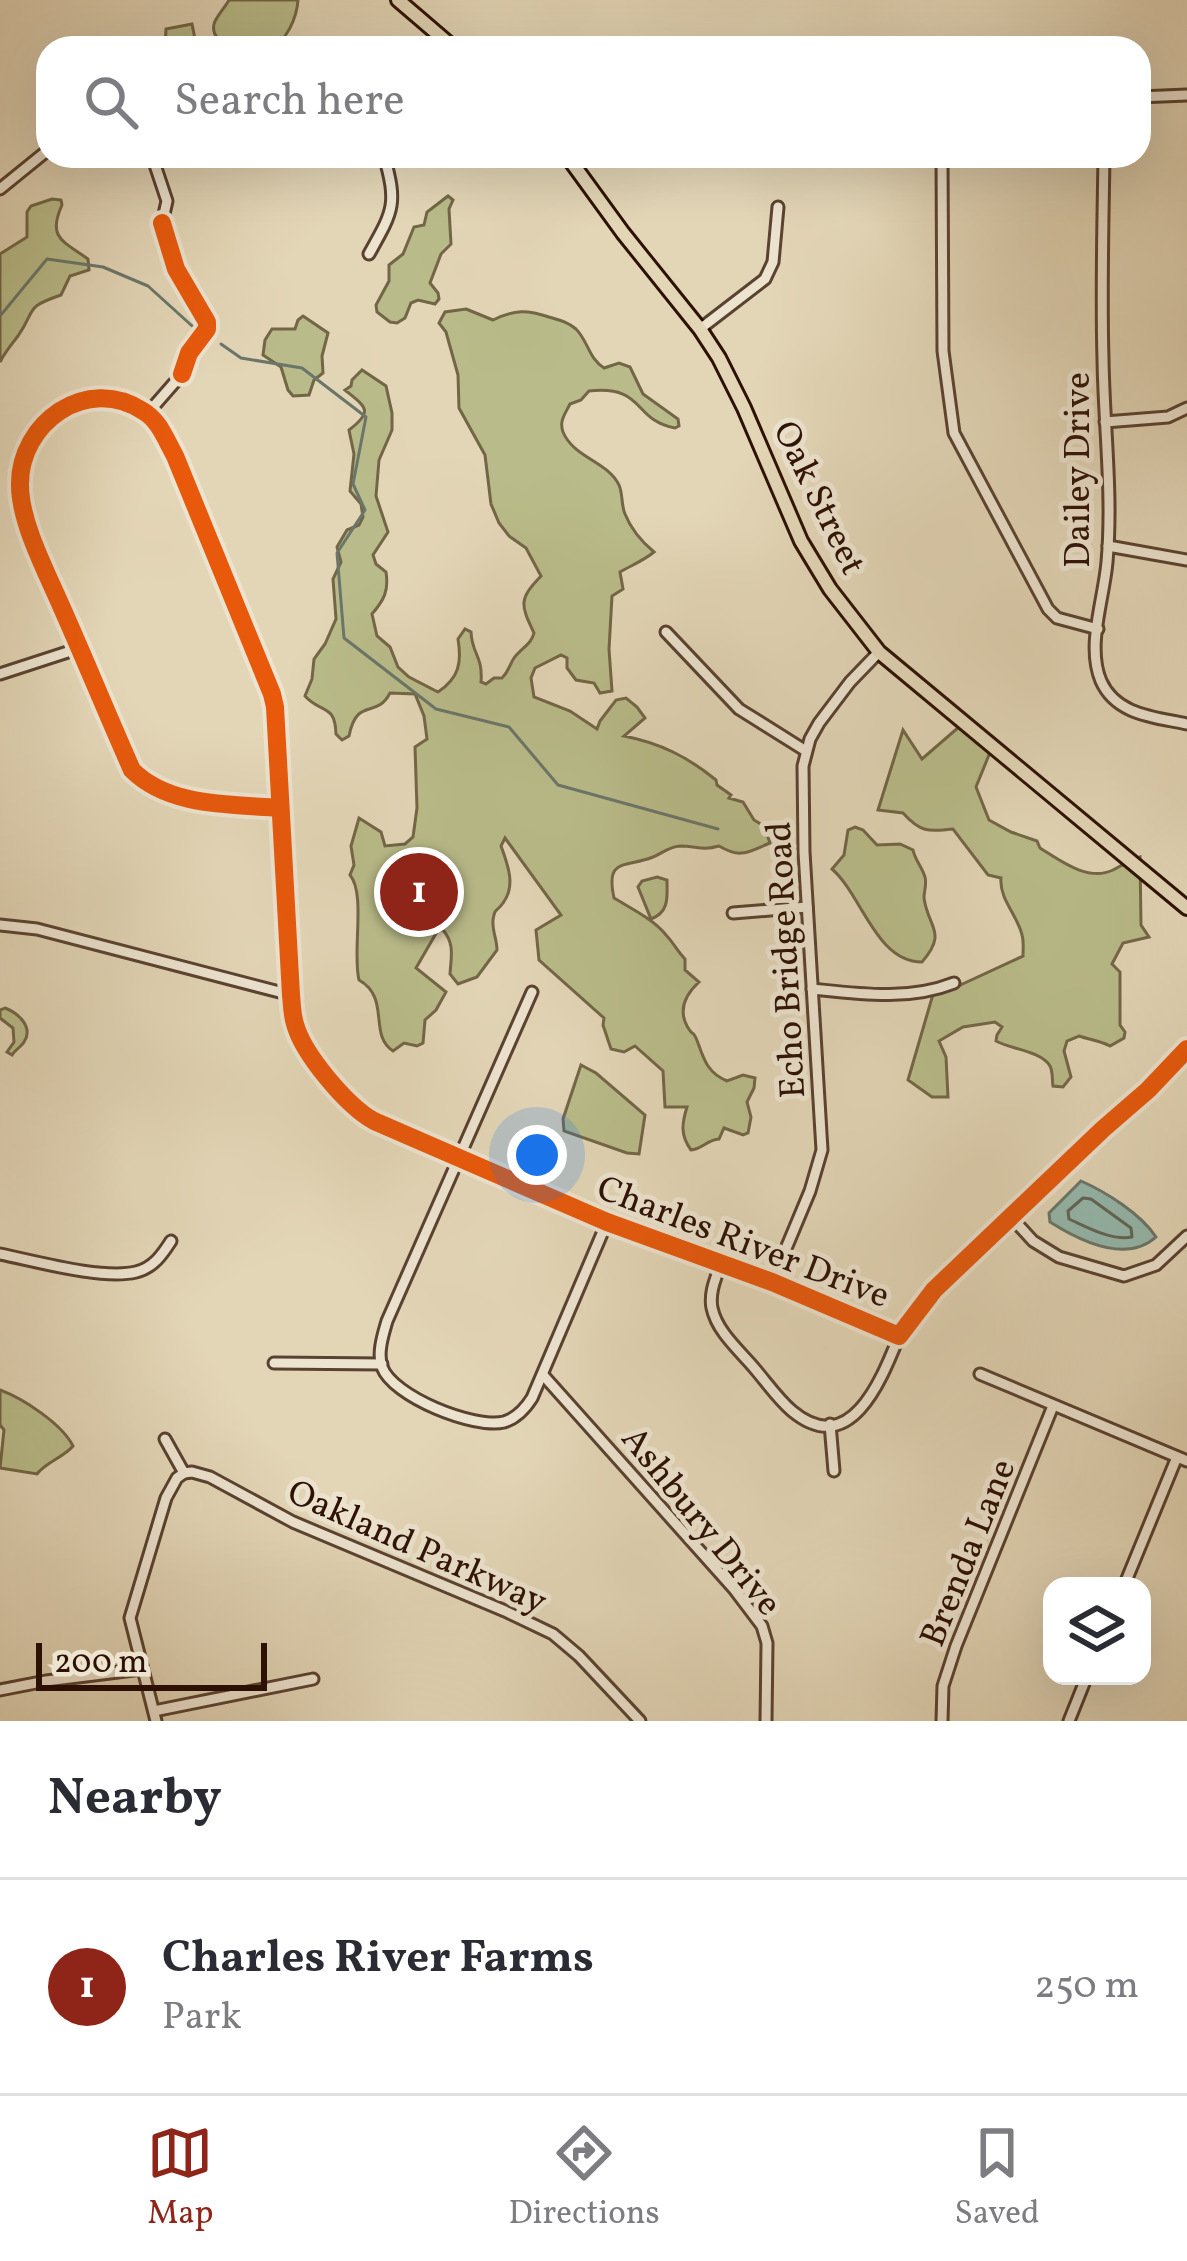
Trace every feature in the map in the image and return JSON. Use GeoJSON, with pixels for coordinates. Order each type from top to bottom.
{"type":"FeatureCollection","features":[{"type":"Feature","properties":{"kind":"main road"},"geometry":{"type":"LineString","coordinates":[[398,0],[439,34]]}},
{"type":"Feature","properties":{"kind":"main road","name":"Oak Street"},"geometry":{"type":"LineString","coordinates":[[575,168],[719,358],[801,541],[830,589],[879,652],[1187,908]]}},
{"type":"Feature","properties":{"kind":"street"},"geometry":{"type":"LineString","coordinates":[[1151,96],[1187,95]]}},
{"type":"Feature","properties":{"kind":"street"},"geometry":{"type":"LineString","coordinates":[[0,189],[36,160]]}},
{"type":"Feature","properties":{"kind":"street"},"geometry":{"type":"LineString","coordinates":[[156,168],[167,201],[162,223]]}},
{"type":"Feature","properties":{"kind":"street"},"geometry":{"type":"LineString","coordinates":[[369,254],[393,204],[388,168]]}},
{"type":"Feature","properties":{"kind":"street"},"geometry":{"type":"LineString","coordinates":[[942,168],[943,351],[954,433],[1048,609],[1057,618],[1098,629]]}},
{"type":"Feature","properties":{"kind":"street","name":"Dailey Drive"},"geometry":{"type":"LineString","coordinates":[[1105,168],[1102,356],[1108,545],[1097,670],[1102,686],[1118,704],[1138,714],[1187,724]]}},
{"type":"Feature","properties":{"kind":"street"},"geometry":{"type":"LineString","coordinates":[[700,328],[765,279],[773,262],[778,207]]}},
{"type":"Feature","properties":{"kind":"street"},"geometry":{"type":"LineString","coordinates":[[182,374],[148,414],[112,400],[84,400],[65,406],[43,423],[32,437],[23,464],[20,490],[25,513],[133,770],[145,782],[176,797],[280,808]]}},
{"type":"Feature","properties":{"kind":"street"},"geometry":{"type":"LineString","coordinates":[[1105,422],[1168,417],[1187,409]]}},
{"type":"Feature","properties":{"kind":"street","name":"Charles River Drive"},"geometry":{"type":"LineString","coordinates":[[148,414],[175,456],[275,707],[293,1017],[313,1058],[362,1115],[607,1222],[772,1282],[899,1336],[934,1290],[1187,1048]]}},
{"type":"Feature","properties":{"kind":"street"},"geometry":{"type":"LineString","coordinates":[[1108,545],[1187,560]]}},
{"type":"Feature","properties":{"kind":"street"},"geometry":{"type":"LineString","coordinates":[[666,632],[739,709],[806,751]]}},
{"type":"Feature","properties":{"kind":"street"},"geometry":{"type":"LineString","coordinates":[[0,674],[80,648]]}},
{"type":"Feature","properties":{"kind":"street","name":"Echo Bridge Road"},"geometry":{"type":"LineString","coordinates":[[772,1282],[822,1150],[801,782],[806,751],[832,704],[879,652]]}},
{"type":"Feature","properties":{"kind":"street"},"geometry":{"type":"LineString","coordinates":[[733,913],[807,907]]}},
{"type":"Feature","properties":{"kind":"street"},"geometry":{"type":"LineString","coordinates":[[0,925],[37,929],[291,995]]}},
{"type":"Feature","properties":{"kind":"street"},"geometry":{"type":"LineString","coordinates":[[812,989],[901,995],[936,991],[954,983]]}},
{"type":"Feature","properties":{"kind":"street"},"geometry":{"type":"LineString","coordinates":[[532,992],[387,1321],[382,1337],[386,1374],[408,1395],[481,1423],[503,1422],[520,1413],[543,1375],[607,1222]]}},
{"type":"Feature","properties":{"kind":"street"},"geometry":{"type":"LineString","coordinates":[[1011,1217],[1033,1241],[1059,1257],[1124,1276],[1156,1265],[1187,1236]]}},
{"type":"Feature","properties":{"kind":"street"},"geometry":{"type":"LineString","coordinates":[[0,1254],[111,1274],[137,1272],[156,1262],[171,1241]]}},
{"type":"Feature","properties":{"kind":"street"},"geometry":{"type":"LineString","coordinates":[[721,1263],[711,1300],[715,1318],[796,1414],[824,1425],[850,1418],[866,1406],[899,1336]]}},
{"type":"Feature","properties":{"kind":"street"},"geometry":{"type":"LineString","coordinates":[[274,1364],[382,1364]]}},
{"type":"Feature","properties":{"kind":"street"},"geometry":{"type":"LineString","coordinates":[[980,1374],[1182,1459],[1128,1577]]}},
{"type":"Feature","properties":{"kind":"street","name":"Ashbury Drive"},"geometry":{"type":"LineString","coordinates":[[543,1375],[754,1613],[767,1642],[766,1721]]}},
{"type":"Feature","properties":{"kind":"street","name":"Brenda Lane"},"geometry":{"type":"LineString","coordinates":[[942,1721],[943,1686],[956,1646],[1054,1406]]}},
{"type":"Feature","properties":{"kind":"street"},"geometry":{"type":"LineString","coordinates":[[830,1424],[834,1471]]}},
{"type":"Feature","properties":{"kind":"street"},"geometry":{"type":"LineString","coordinates":[[165,1439],[184,1473],[166,1498],[130,1618],[155,1716],[314,1679]]}},
{"type":"Feature","properties":{"kind":"street","name":"Oakland Parkway"},"geometry":{"type":"LineString","coordinates":[[184,1473],[210,1477],[313,1531],[553,1634],[640,1721]]}},
{"type":"Feature","properties":{"kind":"street"},"geometry":{"type":"LineString","coordinates":[[0,1690],[142,1669]]}},
{"type":"Feature","properties":{"kind":"street"},"geometry":{"type":"LineString","coordinates":[[1069,1721],[1083,1685]]}},
{"type":"Feature","properties":{"kind":"green space"},"geometry":{"type":"Polygon","coordinates":[[[229,0],[298,0],[285,36],[216,36],[215,21],[229,0]]]}},
{"type":"Feature","properties":{"kind":"green space"},"geometry":{"type":"Polygon","coordinates":[[[192,24],[194,36],[166,36],[166,29],[192,24]]]}},
{"type":"Feature","properties":{"kind":"green space"},"geometry":{"type":"Polygon","coordinates":[[[448,196],[453,200],[451,244],[441,254],[430,283],[439,299],[435,304],[411,303],[405,318],[390,322],[377,312],[376,305],[389,281],[389,265],[403,254],[414,227],[424,225],[427,212],[448,196]]]}},
{"type":"Feature","properties":{"kind":"green space"},"geometry":{"type":"Polygon","coordinates":[[[61,200],[56,225],[60,238],[88,259],[89,270],[70,276],[61,295],[32,310],[0,362],[0,254],[27,237],[31,206],[61,200]]]}},
{"type":"Feature","properties":{"kind":"green space"},"geometry":{"type":"Polygon","coordinates":[[[466,309],[493,320],[528,312],[570,325],[599,364],[630,367],[643,394],[678,419],[675,428],[661,424],[630,398],[607,391],[589,391],[570,404],[562,421],[568,441],[614,477],[627,520],[654,552],[620,572],[623,589],[612,596],[612,691],[600,693],[594,683],[576,680],[567,668],[567,658],[561,655],[535,668],[531,678],[534,697],[570,711],[597,729],[616,700],[626,698],[645,718],[624,736],[662,747],[695,764],[729,798],[743,802],[764,826],[770,843],[750,851],[676,847],[620,866],[612,876],[614,898],[661,929],[685,959],[685,970],[699,982],[687,997],[683,1014],[708,1065],[727,1081],[743,1075],[755,1078],[747,1102],[748,1133],[743,1135],[724,1128],[719,1139],[691,1150],[683,1129],[687,1107],[665,1107],[663,1071],[635,1046],[624,1052],[611,1049],[604,1018],[539,960],[536,930],[561,915],[505,838],[501,846],[510,883],[494,916],[497,950],[477,977],[458,984],[450,974],[449,940],[438,930],[416,968],[446,992],[425,1020],[423,1043],[404,1043],[393,1051],[382,1036],[374,996],[359,980],[351,846],[359,818],[381,832],[385,846],[405,844],[413,837],[415,747],[427,739],[415,694],[390,693],[385,701],[357,716],[349,736],[342,740],[330,713],[305,696],[314,659],[336,619],[333,579],[341,562],[337,547],[363,517],[361,504],[350,491],[354,454],[349,430],[362,418],[364,409],[345,390],[362,370],[386,386],[392,413],[392,430],[379,460],[376,496],[388,532],[373,555],[387,579],[385,595],[372,614],[377,636],[390,647],[398,667],[438,692],[457,669],[458,639],[465,629],[471,632],[481,682],[486,684],[502,678],[534,633],[524,602],[541,576],[526,548],[499,523],[491,504],[485,455],[459,408],[458,375],[439,323],[445,312],[466,309]]]}},
{"type":"Feature","properties":{"kind":"green space"},"geometry":{"type":"Polygon","coordinates":[[[303,316],[328,333],[323,373],[314,380],[309,395],[293,396],[281,367],[263,355],[272,329],[295,329],[303,316]]]}},
{"type":"Feature","properties":{"kind":"green space"},"geometry":{"type":"Polygon","coordinates":[[[967,720],[995,740],[976,787],[989,820],[1037,841],[1040,848],[1084,872],[1104,873],[1140,857],[1141,925],[1149,937],[1123,943],[1112,964],[1120,972],[1124,1038],[1110,1046],[1079,1036],[1067,1041],[1064,1051],[1071,1077],[1063,1087],[1053,1086],[1046,1061],[996,1041],[1002,1027],[995,1022],[963,1027],[939,1041],[946,1057],[948,1097],[932,1097],[908,1080],[936,984],[956,987],[1023,956],[1022,935],[1001,878],[988,875],[953,829],[925,829],[903,813],[878,810],[903,730],[922,759],[967,720]]]}},
{"type":"Feature","properties":{"kind":"green space"},"geometry":{"type":"Polygon","coordinates":[[[855,827],[877,845],[900,844],[913,850],[925,877],[924,898],[935,936],[922,962],[906,959],[881,939],[832,869],[844,855],[848,830],[855,827]]]}},
{"type":"Feature","properties":{"kind":"green space"},"geometry":{"type":"Polygon","coordinates":[[[657,877],[667,880],[667,898],[662,912],[651,919],[638,887],[657,877]]]}},
{"type":"Feature","properties":{"kind":"green space"},"geometry":{"type":"Polygon","coordinates":[[[5,1008],[19,1017],[27,1031],[12,1055],[7,1052],[14,1042],[13,1028],[0,1018],[5,1008]]]}},
{"type":"Feature","properties":{"kind":"green space"},"geometry":{"type":"Polygon","coordinates":[[[581,1065],[645,1115],[639,1154],[564,1131],[563,1119],[581,1065]]]}},
{"type":"Feature","properties":{"kind":"green space"},"geometry":{"type":"Polygon","coordinates":[[[0,1390],[41,1413],[73,1446],[37,1474],[0,1468],[4,1430],[0,1390]]]}},
{"type":"Feature","properties":{"kind":"water"},"geometry":{"type":"Polygon","coordinates":[[[1081,1181],[1122,1205],[1156,1237],[1131,1249],[1117,1249],[1089,1242],[1050,1222],[1049,1213],[1081,1181]]]}},
{"type":"Feature","properties":{"kind":"waterway"},"geometry":{"type":"LineString","coordinates":[[0,316],[47,259],[103,267],[148,286],[201,334]]}},
{"type":"Feature","properties":{"kind":"waterway"},"geometry":{"type":"LineString","coordinates":[[221,344],[241,358],[302,368],[366,417],[353,484],[365,510],[337,553],[344,638],[436,709],[509,727],[558,785],[718,829]]}},
{"type":"Feature","properties":{"kind":"cycle path"},"geometry":{"type":"LineString","coordinates":[[162,223],[176,269],[207,322],[182,374]]}},
{"type":"Feature","properties":{"kind":"cycle path"},"geometry":{"type":"LineString","coordinates":[[280,808],[182,797],[132,770],[24,515],[23,463],[31,442],[60,411],[100,398],[122,401],[153,420],[175,456],[275,707],[295,1024],[327,1078],[374,1121],[607,1222],[772,1282],[899,1336],[934,1290],[1187,1049]]}},
{"type":"Feature","properties":{"kind":"place","name":"Charles River Farms"},"geometry":{"type":"Point","coordinates":[419,892]}}]}
